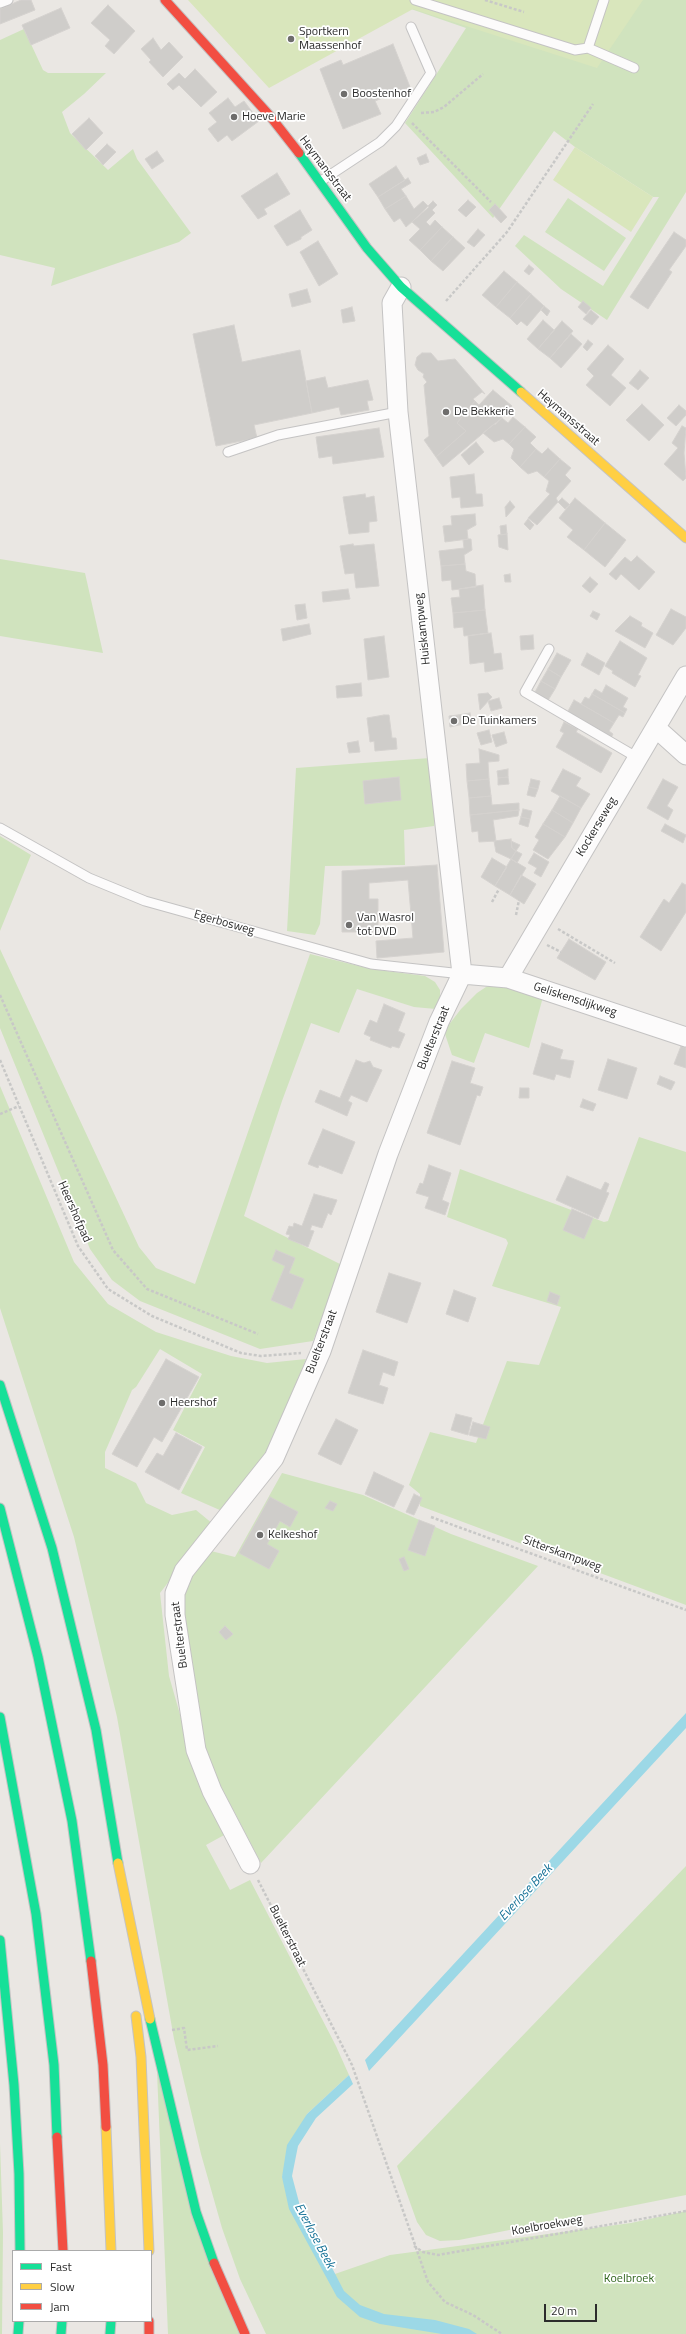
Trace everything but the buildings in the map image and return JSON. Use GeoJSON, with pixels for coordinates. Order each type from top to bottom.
{"type":"FeatureCollection","features":[{"type":"Feature","properties":{"kind":"main road","name":"Heymansstraat"},"geometry":{"type":"LineString","coordinates":[[166,0],[270,116],[321,181],[367,248],[401,287],[686,538]]}},
{"type":"Feature","properties":{"kind":"main road"},"geometry":{"type":"LineString","coordinates":[[0,1385],[52,1548],[84,1677],[96,1730],[124,1898],[164,2089],[196,2212],[214,2264],[245,2334]]}},
{"type":"Feature","properties":{"kind":"main road"},"geometry":{"type":"LineString","coordinates":[[0,1508],[38,1657],[72,1821],[90,1949],[103,2065],[111,2250]]}},
{"type":"Feature","properties":{"kind":"main road"},"geometry":{"type":"LineString","coordinates":[[0,1717],[18,1808],[37,1922],[54,2065],[63,2250]]}},
{"type":"Feature","properties":{"kind":"main road"},"geometry":{"type":"LineString","coordinates":[[124,1898],[134,1988]]}},
{"type":"Feature","properties":{"kind":"main road"},"geometry":{"type":"LineString","coordinates":[[0,1940],[14,2085],[20,2250]]}},
{"type":"Feature","properties":{"kind":"main road"},"geometry":{"type":"LineString","coordinates":[[135,2004],[141,2057],[149,2250]]}},
{"type":"Feature","properties":{"kind":"main road"},"geometry":{"type":"LineString","coordinates":[[18,2334],[19,2322]]}},
{"type":"Feature","properties":{"kind":"main road"},"geometry":{"type":"LineString","coordinates":[[61,2334],[62,2322]]}},
{"type":"Feature","properties":{"kind":"main road"},"geometry":{"type":"LineString","coordinates":[[110,2334],[111,2322]]}},
{"type":"Feature","properties":{"kind":"main road"},"geometry":{"type":"LineString","coordinates":[[149,2322],[149,2334]]}},
{"type":"Feature","properties":{"kind":"street","name":"Huiskampweg"},"geometry":{"type":"LineString","coordinates":[[401,287],[392,303],[398,412],[462,974]]}},
{"type":"Feature","properties":{"kind":"street","name":"Kockerseweg"},"geometry":{"type":"LineString","coordinates":[[508,978],[686,676]]}},
{"type":"Feature","properties":{"kind":"street"},"geometry":{"type":"LineString","coordinates":[[656,728],[686,755]]}},
{"type":"Feature","properties":{"kind":"street","name":"Geliskensdijkweg"},"geometry":{"type":"LineString","coordinates":[[462,974],[508,978],[686,1037]]}},
{"type":"Feature","properties":{"kind":"street","name":"Buelterstraat"},"geometry":{"type":"LineString","coordinates":[[250,1864],[212,1791],[196,1750],[175,1615],[175,1593],[184,1571],[274,1458],[321,1351],[388,1154],[439,1022],[462,974]]}},
{"type":"Feature","properties":{"kind":"lane"},"geometry":{"type":"LineString","coordinates":[[0,3],[8,0]]}},
{"type":"Feature","properties":{"kind":"lane"},"geometry":{"type":"LineString","coordinates":[[415,0],[575,50],[588,48],[634,68]]}},
{"type":"Feature","properties":{"kind":"lane"},"geometry":{"type":"LineString","coordinates":[[588,48],[604,0]]}},
{"type":"Feature","properties":{"kind":"lane"},"geometry":{"type":"LineString","coordinates":[[321,181],[380,142],[396,126],[432,73],[411,27]]}},
{"type":"Feature","properties":{"kind":"lane"},"geometry":{"type":"LineString","coordinates":[[228,452],[278,435],[398,412]]}},
{"type":"Feature","properties":{"kind":"lane"},"geometry":{"type":"LineString","coordinates":[[549,649],[525,692],[638,758]]}},
{"type":"Feature","properties":{"kind":"lane","name":"Egerbosweg"},"geometry":{"type":"LineString","coordinates":[[0,828],[89,878],[145,901],[371,964],[462,974]]}},
{"type":"Feature","properties":{"kind":"path"},"geometry":{"type":"LineString","coordinates":[[485,0],[524,12]]}},
{"type":"Feature","properties":{"kind":"path"},"geometry":{"type":"LineString","coordinates":[[405,112],[434,112],[444,107],[483,74]]}},
{"type":"Feature","properties":{"kind":"path"},"geometry":{"type":"LineString","coordinates":[[434,315],[506,232],[593,104]]}},
{"type":"Feature","properties":{"kind":"path"},"geometry":{"type":"LineString","coordinates":[[405,112],[491,202]]}},
{"type":"Feature","properties":{"kind":"path"},"geometry":{"type":"LineString","coordinates":[[492,902],[499,889]]}},
{"type":"Feature","properties":{"kind":"path"},"geometry":{"type":"LineString","coordinates":[[516,916],[519,900]]}},
{"type":"Feature","properties":{"kind":"path"},"geometry":{"type":"LineString","coordinates":[[542,920],[615,963]]}},
{"type":"Feature","properties":{"kind":"path"},"geometry":{"type":"LineString","coordinates":[[0,995],[113,1250],[147,1289],[258,1334]]}},
{"type":"Feature","properties":{"kind":"path","name":"Heershofpad"},"geometry":{"type":"LineString","coordinates":[[0,1060],[78,1246],[108,1289],[152,1316],[241,1353],[261,1356],[321,1351]]}},
{"type":"Feature","properties":{"kind":"path"},"geometry":{"type":"LineString","coordinates":[[0,1114],[19,1106]]}},
{"type":"Feature","properties":{"kind":"path","name":"Sitterskampweg"},"geometry":{"type":"LineString","coordinates":[[431,1517],[686,1610]]}},
{"type":"Feature","properties":{"kind":"path","name":"Buelterstraat"},"geometry":{"type":"LineString","coordinates":[[250,1864],[352,2065],[413,2245],[428,2282],[445,2302],[473,2315],[502,2334]]}},
{"type":"Feature","properties":{"kind":"path"},"geometry":{"type":"LineString","coordinates":[[187,2050],[218,2046]]}},
{"type":"Feature","properties":{"kind":"path","name":"Koelbroekweg"},"geometry":{"type":"LineString","coordinates":[[413,2245],[422,2252],[438,2255],[686,2211]]}},
{"type":"Feature","properties":{"kind":"green space","name":"Sportkern Maassenhof"},"geometry":{"type":"Polygon","coordinates":[[[188,0],[643,0],[597,68],[413,9],[269,88],[188,0]]]}},
{"type":"Feature","properties":{"kind":"green space"},"geometry":{"type":"Polygon","coordinates":[[[385,0],[686,0],[686,192],[607,320],[561,289],[515,246],[524,235],[603,286],[659,197],[653,197],[575,147],[554,131],[493,218],[405,123],[466,28],[385,0]]]}},
{"type":"Feature","properties":{"kind":"green space"},"geometry":{"type":"Polygon","coordinates":[[[24,29],[43,70],[48,73],[106,73],[62,112],[70,133],[108,170],[133,149],[137,159],[191,233],[179,242],[51,286],[55,268],[0,255],[0,40],[24,29]]]}},
{"type":"Feature","properties":{"kind":"green space"},"geometry":{"type":"Polygon","coordinates":[[[575,147],[653,197],[631,232],[553,180],[575,147]]]}},
{"type":"Feature","properties":{"kind":"green space"},"geometry":{"type":"Polygon","coordinates":[[[568,198],[626,238],[604,271],[545,232],[568,198]]]}},
{"type":"Feature","properties":{"kind":"green space"},"geometry":{"type":"Polygon","coordinates":[[[0,559],[85,573],[103,653],[0,636],[0,559]]]}},
{"type":"Feature","properties":{"kind":"green space"},"geometry":{"type":"Polygon","coordinates":[[[430,758],[436,802],[434,826],[404,830],[405,865],[325,866],[320,924],[315,935],[287,931],[296,768],[430,758]]]}},
{"type":"Feature","properties":{"kind":"green space"},"geometry":{"type":"Polygon","coordinates":[[[0,836],[31,855],[0,931],[0,836]]]}},
{"type":"Feature","properties":{"kind":"green space"},"geometry":{"type":"Polygon","coordinates":[[[0,949],[139,1247],[156,1268],[195,1284],[310,954],[371,969],[425,976],[435,982],[440,990],[440,1000],[436,1009],[414,1007],[357,989],[339,1033],[311,1023],[282,1101],[244,1216],[342,1265],[313,1341],[260,1349],[140,1301],[112,1280],[90,1249],[0,1028],[0,949]]]}},
{"type":"Feature","properties":{"kind":"green space"},"geometry":{"type":"Polygon","coordinates":[[[499,984],[543,997],[529,1048],[485,1033],[474,1063],[452,1055],[444,1031],[461,1009],[477,993],[489,985],[499,984]]]}},
{"type":"Feature","properties":{"kind":"green space","name":"Koelbroek"},"geometry":{"type":"Polygon","coordinates":[[[0,1086],[74,1262],[108,1304],[156,1332],[231,1356],[267,1363],[306,1359],[269,1448],[222,1511],[181,1493],[205,1447],[173,1430],[202,1374],[160,1349],[136,1387],[132,1390],[105,1452],[105,1468],[136,1483],[146,1503],[172,1515],[196,1510],[213,1524],[160,1593],[169,1676],[201,1788],[226,1834],[206,1845],[230,1890],[250,1880],[336,2046],[349,2075],[307,2114],[282,2177],[332,2275],[390,2255],[631,2223],[686,2211],[686,2334],[266,2334],[240,2279],[222,2228],[201,2154],[174,2039],[117,1717],[74,1537],[0,1308],[0,1086]]]}},
{"type":"Feature","properties":{"kind":"green space"},"geometry":{"type":"Polygon","coordinates":[[[639,1137],[686,1152],[686,1605],[420,1506],[420,1494],[409,1485],[430,1432],[476,1443],[507,1361],[539,1365],[561,1307],[492,1286],[508,1243],[506,1239],[447,1217],[460,1169],[604,1222],[608,1221],[639,1137]]]}},
{"type":"Feature","properties":{"kind":"green space"},"geometry":{"type":"Polygon","coordinates":[[[282,1473],[363,1495],[451,1534],[538,1566],[261,1863],[216,1777],[195,1717],[181,1613],[182,1592],[194,1567],[211,1551],[235,1557],[282,1473]]]}},
{"type":"Feature","properties":{"kind":"green space"},"geometry":{"type":"Polygon","coordinates":[[[686,1866],[686,2195],[459,2240],[440,2241],[426,2235],[417,2222],[397,2166],[686,1866]]]}},
{"type":"Feature","properties":{"kind":"green space"},"geometry":{"type":"Polygon","coordinates":[[[157,2072],[240,2334],[168,2334],[157,2072]]]}},
{"type":"Feature","properties":{"kind":"green space"},"geometry":{"type":"Polygon","coordinates":[[[0,2143],[3,2233],[2,2334],[0,2334],[0,2143]]]}},
{"type":"Feature","properties":{"kind":"water","name":"Everlose Beek"},"geometry":{"type":"Polygon","coordinates":[[[686,1713],[686,1728],[369,2071],[365,2060],[686,1713]]]}},
{"type":"Feature","properties":{"kind":"water","name":"Everlose Beek"},"geometry":{"type":"Polygon","coordinates":[[[349,2075],[353,2084],[316,2118],[298,2146],[292,2176],[300,2206],[344,2291],[360,2305],[384,2314],[435,2320],[469,2329],[477,2334],[442,2334],[380,2324],[360,2317],[337,2297],[289,2209],[282,2177],[287,2145],[307,2114],[349,2075]]]}},
{"type":"Feature","properties":{"kind":"traffic: fast"},"geometry":{"type":"LineString","coordinates":[[299,153],[367,248],[401,287],[521,392]]}},
{"type":"Feature","properties":{"kind":"traffic: fast"},"geometry":{"type":"LineString","coordinates":[[0,1385],[52,1548],[96,1730],[118,1863]]}},
{"type":"Feature","properties":{"kind":"traffic: fast"},"geometry":{"type":"LineString","coordinates":[[0,1508],[38,1657],[72,1821],[91,1961]]}},
{"type":"Feature","properties":{"kind":"traffic: fast"},"geometry":{"type":"LineString","coordinates":[[0,1717],[36,1914],[54,2065],[57,2137]]}},
{"type":"Feature","properties":{"kind":"traffic: fast"},"geometry":{"type":"LineString","coordinates":[[0,1940],[14,2085],[19,2174],[20,2250]]}},
{"type":"Feature","properties":{"kind":"traffic: fast"},"geometry":{"type":"LineString","coordinates":[[150,2019],[196,2212],[214,2263]]}},
{"type":"Feature","properties":{"kind":"traffic: fast"},"geometry":{"type":"LineString","coordinates":[[18,2334],[19,2322]]}},
{"type":"Feature","properties":{"kind":"traffic: fast"},"geometry":{"type":"LineString","coordinates":[[61,2334],[62,2322]]}},
{"type":"Feature","properties":{"kind":"traffic: fast"},"geometry":{"type":"LineString","coordinates":[[110,2334],[111,2322]]}},
{"type":"Feature","properties":{"kind":"traffic: slow"},"geometry":{"type":"LineString","coordinates":[[521,392],[686,538]]}},
{"type":"Feature","properties":{"kind":"traffic: slow"},"geometry":{"type":"LineString","coordinates":[[118,1863],[150,2019]]}},
{"type":"Feature","properties":{"kind":"traffic: slow"},"geometry":{"type":"LineString","coordinates":[[136,2016],[141,2057],[149,2250]]}},
{"type":"Feature","properties":{"kind":"traffic: slow"},"geometry":{"type":"LineString","coordinates":[[106,2127],[111,2250]]}},
{"type":"Feature","properties":{"kind":"traffic: jam"},"geometry":{"type":"LineString","coordinates":[[165,0],[270,116],[299,153]]}},
{"type":"Feature","properties":{"kind":"traffic: jam"},"geometry":{"type":"LineString","coordinates":[[91,1961],[103,2065],[106,2127]]}},
{"type":"Feature","properties":{"kind":"traffic: jam"},"geometry":{"type":"LineString","coordinates":[[57,2137],[63,2250]]}},
{"type":"Feature","properties":{"kind":"traffic: jam"},"geometry":{"type":"LineString","coordinates":[[214,2263],[245,2334]]}},
{"type":"Feature","properties":{"kind":"traffic: jam"},"geometry":{"type":"LineString","coordinates":[[149,2322],[149,2334]]}},
{"type":"Feature","properties":{"kind":"place","name":"Sportkern Maassenhof"},"geometry":{"type":"Point","coordinates":[291,39]}},
{"type":"Feature","properties":{"kind":"place","name":"Boostenhof"},"geometry":{"type":"Point","coordinates":[344,94]}},
{"type":"Feature","properties":{"kind":"place","name":"Hoeve Marie"},"geometry":{"type":"Point","coordinates":[234,117]}},
{"type":"Feature","properties":{"kind":"place","name":"De Bekkerie"},"geometry":{"type":"Point","coordinates":[446,412]}},
{"type":"Feature","properties":{"kind":"place","name":"De Tuinkamers"},"geometry":{"type":"Point","coordinates":[454,721]}},
{"type":"Feature","properties":{"kind":"place","name":"Van Wasrol tot DVD"},"geometry":{"type":"Point","coordinates":[349,925]}},
{"type":"Feature","properties":{"kind":"place","name":"Heershof"},"geometry":{"type":"Point","coordinates":[162,1403]}},
{"type":"Feature","properties":{"kind":"place","name":"Kelkeshof"},"geometry":{"type":"Point","coordinates":[260,1535]}}]}
